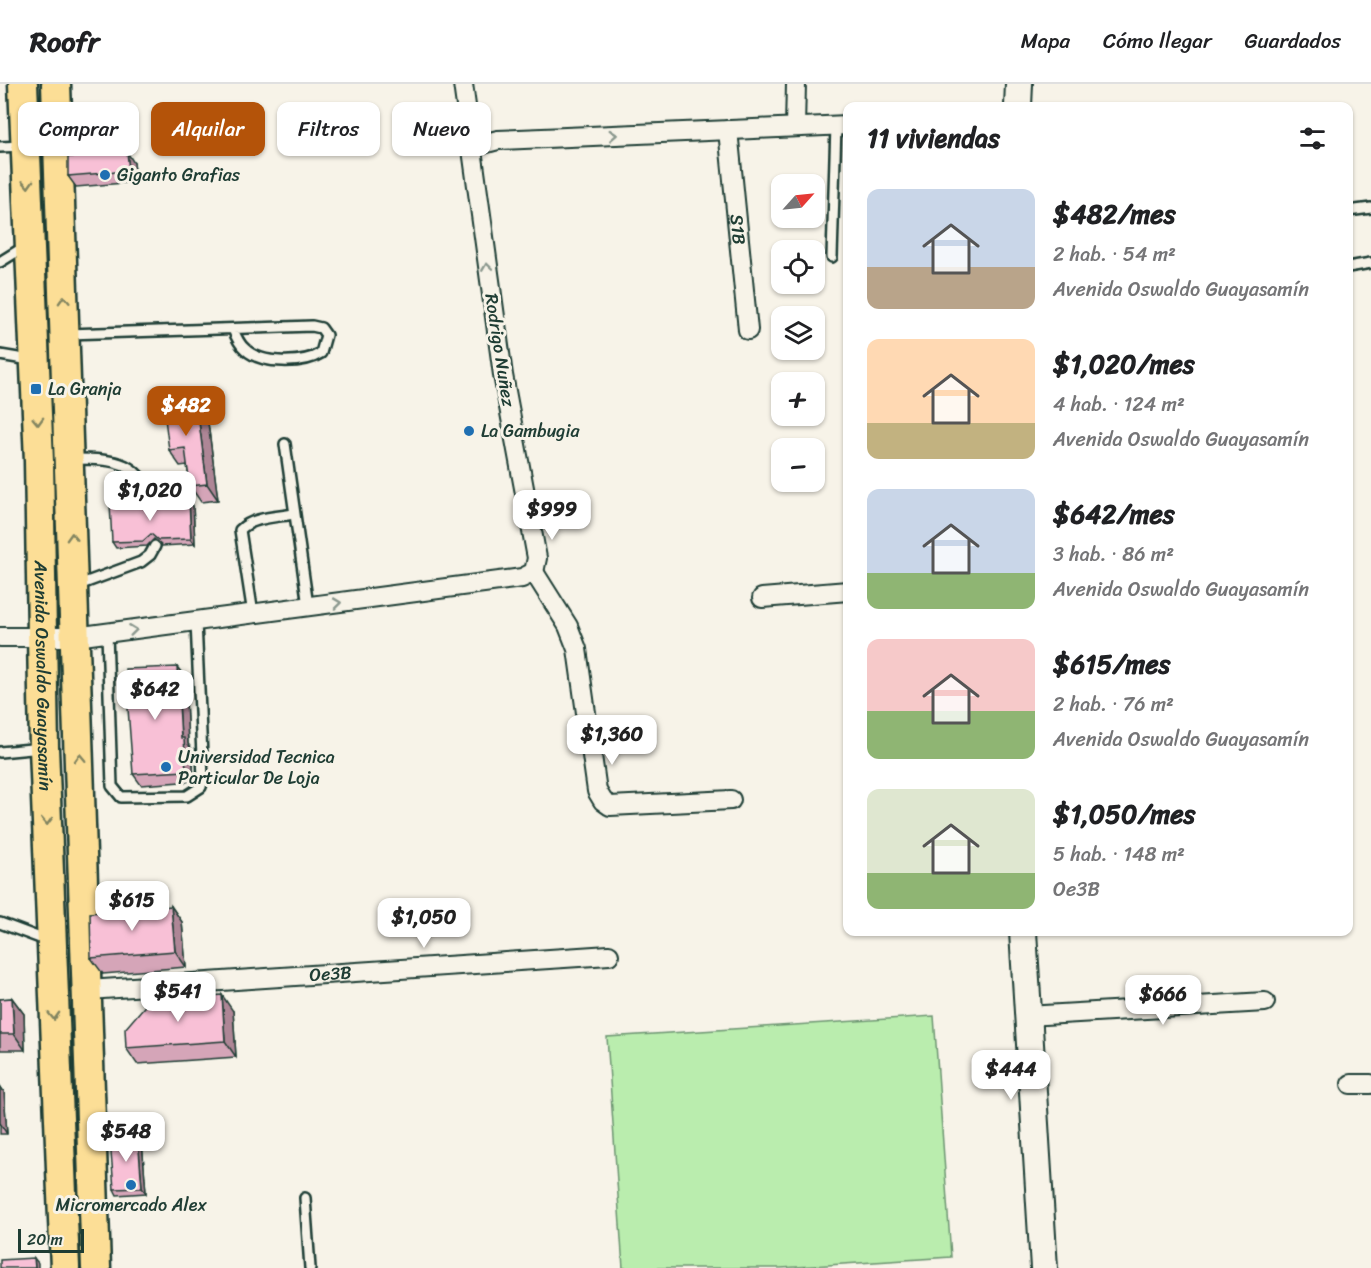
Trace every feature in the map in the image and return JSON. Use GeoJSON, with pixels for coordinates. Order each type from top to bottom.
{"type":"FeatureCollection","features":[{"type":"Feature","properties":{"kind":"main road","name":"Avenida Oswaldo Guayasamín"},"geometry":{"type":"LineString","coordinates":[[23,84],[13,147],[31,243],[36,361],[44,748],[64,1268]]}},
{"type":"Feature","properties":{"kind":"main road","name":"Avenida Oswaldo Guayasamín"},"geometry":{"type":"LineString","coordinates":[[56,84],[96,1268]]}},
{"type":"Feature","properties":{"kind":"street","name":"Rodrigo Nuñez"},"geometry":{"type":"LineString","coordinates":[[463,84],[465,102]]}},
{"type":"Feature","properties":{"kind":"street"},"geometry":{"type":"LineString","coordinates":[[795,127],[796,84]]}},
{"type":"Feature","properties":{"kind":"street"},"geometry":{"type":"LineString","coordinates":[[1018,84],[1018,102]]}},
{"type":"Feature","properties":{"kind":"street"},"geometry":{"type":"LineString","coordinates":[[491,142],[842,125]]}},
{"type":"Feature","properties":{"kind":"street","name":"S1B"},"geometry":{"type":"LineString","coordinates":[[728,130],[748,330]]}},
{"type":"Feature","properties":{"kind":"street","name":"Rodrigo Nuñez"},"geometry":{"type":"LineString","coordinates":[[472,156],[503,375],[537,558],[534,572]]}},
{"type":"Feature","properties":{"kind":"street"},"geometry":{"type":"LineString","coordinates":[[0,637],[75,637],[522,578],[534,572],[568,626],[577,649],[597,791],[603,801],[610,806],[731,800]]}},
{"type":"Feature","properties":{"kind":"street"},"geometry":{"type":"LineString","coordinates":[[762,598],[843,591]]}},
{"type":"Feature","properties":{"kind":"street"},"geometry":{"type":"LineString","coordinates":[[1023,936],[1044,1268]]}},
{"type":"Feature","properties":{"kind":"street","name":"Oe3B"},"geometry":{"type":"LineString","coordinates":[[88,990],[609,955]]}},
{"type":"Feature","properties":{"kind":"street"},"geometry":{"type":"LineString","coordinates":[[1027,1016],[1265,1002]]}},
{"type":"Feature","properties":{"kind":"street"},"geometry":{"type":"LineString","coordinates":[[1351,1084],[1371,1084]]}},
{"type":"Feature","properties":{"kind":"lane"},"geometry":{"type":"LineString","coordinates":[[832,256],[842,125]]}},
{"type":"Feature","properties":{"kind":"lane"},"geometry":{"type":"LineString","coordinates":[[1353,210],[1371,208]]}},
{"type":"Feature","properties":{"kind":"lane"},"geometry":{"type":"LineString","coordinates":[[0,262],[31,243]]}},
{"type":"Feature","properties":{"kind":"lane"},"geometry":{"type":"LineString","coordinates":[[1353,266],[1371,263]]}},
{"type":"Feature","properties":{"kind":"lane"},"geometry":{"type":"LineString","coordinates":[[65,334],[92,331],[312,326],[321,328],[326,335],[321,353],[315,357],[278,360],[256,356],[246,351],[233,329]]}},
{"type":"Feature","properties":{"kind":"lane"},"geometry":{"type":"LineString","coordinates":[[0,355],[36,361]]}},
{"type":"Feature","properties":{"kind":"lane"},"geometry":{"type":"LineString","coordinates":[[285,444],[308,606]]}},
{"type":"Feature","properties":{"kind":"lane"},"geometry":{"type":"LineString","coordinates":[[69,459],[120,462],[137,472],[150,490],[154,508]]}},
{"type":"Feature","properties":{"kind":"lane"},"geometry":{"type":"LineString","coordinates":[[253,614],[240,530],[246,524],[254,521],[294,514]]}},
{"type":"Feature","properties":{"kind":"lane"},"geometry":{"type":"LineString","coordinates":[[74,587],[141,562],[150,555],[155,546]]}},
{"type":"Feature","properties":{"kind":"lane"},"geometry":{"type":"LineString","coordinates":[[107,633],[112,786],[121,797],[187,796],[201,787],[203,778],[196,622]]}},
{"type":"Feature","properties":{"kind":"lane"},"geometry":{"type":"LineString","coordinates":[[0,752],[44,748]]}},
{"type":"Feature","properties":{"kind":"lane"},"geometry":{"type":"LineString","coordinates":[[0,923],[51,942]]}},
{"type":"Feature","properties":{"kind":"lane"},"geometry":{"type":"LineString","coordinates":[[305,1198],[309,1268]]}},
{"type":"Feature","properties":{"kind":"green space"},"geometry":{"type":"Polygon","coordinates":[[[934,1016],[951,1257],[781,1268],[623,1268],[607,1037],[934,1016]]]}},
{"type":"Feature","properties":{"kind":"building"},"geometry":{"type":"Polygon","coordinates":[[[127,156],[129,171],[68,176],[68,157],[127,156]]]}},
{"type":"Feature","properties":{"kind":"building"},"geometry":{"type":"Polygon","coordinates":[[[196,399],[207,484],[190,486],[185,448],[169,450],[163,403],[196,399]]]}},
{"type":"Feature","properties":{"kind":"building"},"geometry":{"type":"Polygon","coordinates":[[[189,501],[191,539],[158,540],[151,534],[143,541],[112,542],[110,504],[143,503],[149,509],[155,507],[157,502],[189,501]]]}},
{"type":"Feature","properties":{"kind":"building"},"geometry":{"type":"Polygon","coordinates":[[[177,667],[181,738],[184,738],[186,771],[133,774],[125,669],[177,667]]]}},
{"type":"Feature","properties":{"kind":"building"},"geometry":{"type":"Polygon","coordinates":[[[171,906],[175,951],[91,958],[90,913],[171,906]]]}},
{"type":"Feature","properties":{"kind":"building"},"geometry":{"type":"Polygon","coordinates":[[[222,995],[225,1041],[126,1048],[125,1029],[149,1001],[222,995]]]}},
{"type":"Feature","properties":{"kind":"building"},"geometry":{"type":"Polygon","coordinates":[[[12,998],[14,1034],[0,1034],[0,999],[12,998]]]}},
{"type":"Feature","properties":{"kind":"building"},"geometry":{"type":"Polygon","coordinates":[[[138,1137],[142,1188],[114,1189],[110,1139],[138,1137]]]}},
{"type":"Feature","properties":{"kind":"building"},"geometry":{"type":"Polygon","coordinates":[[[34,1258],[35,1268],[0,1268],[0,1260],[34,1258]]]}},
{"type":"Feature","properties":{"kind":"place","name":"Giganto Grafias"},"geometry":{"type":"Point","coordinates":[105,175]}},
{"type":"Feature","properties":{"kind":"place","name":"La Granja"},"geometry":{"type":"Point","coordinates":[36,389]}},
{"type":"Feature","properties":{"kind":"place","name":"La Gambugia"},"geometry":{"type":"Point","coordinates":[469,431]}},
{"type":"Feature","properties":{"kind":"place","name":"Universidad Tecnica Particular De Loja"},"geometry":{"type":"Point","coordinates":[166,767]}},
{"type":"Feature","properties":{"kind":"place","name":"Micromercado Alex"},"geometry":{"type":"Point","coordinates":[131,1185]}}]}
